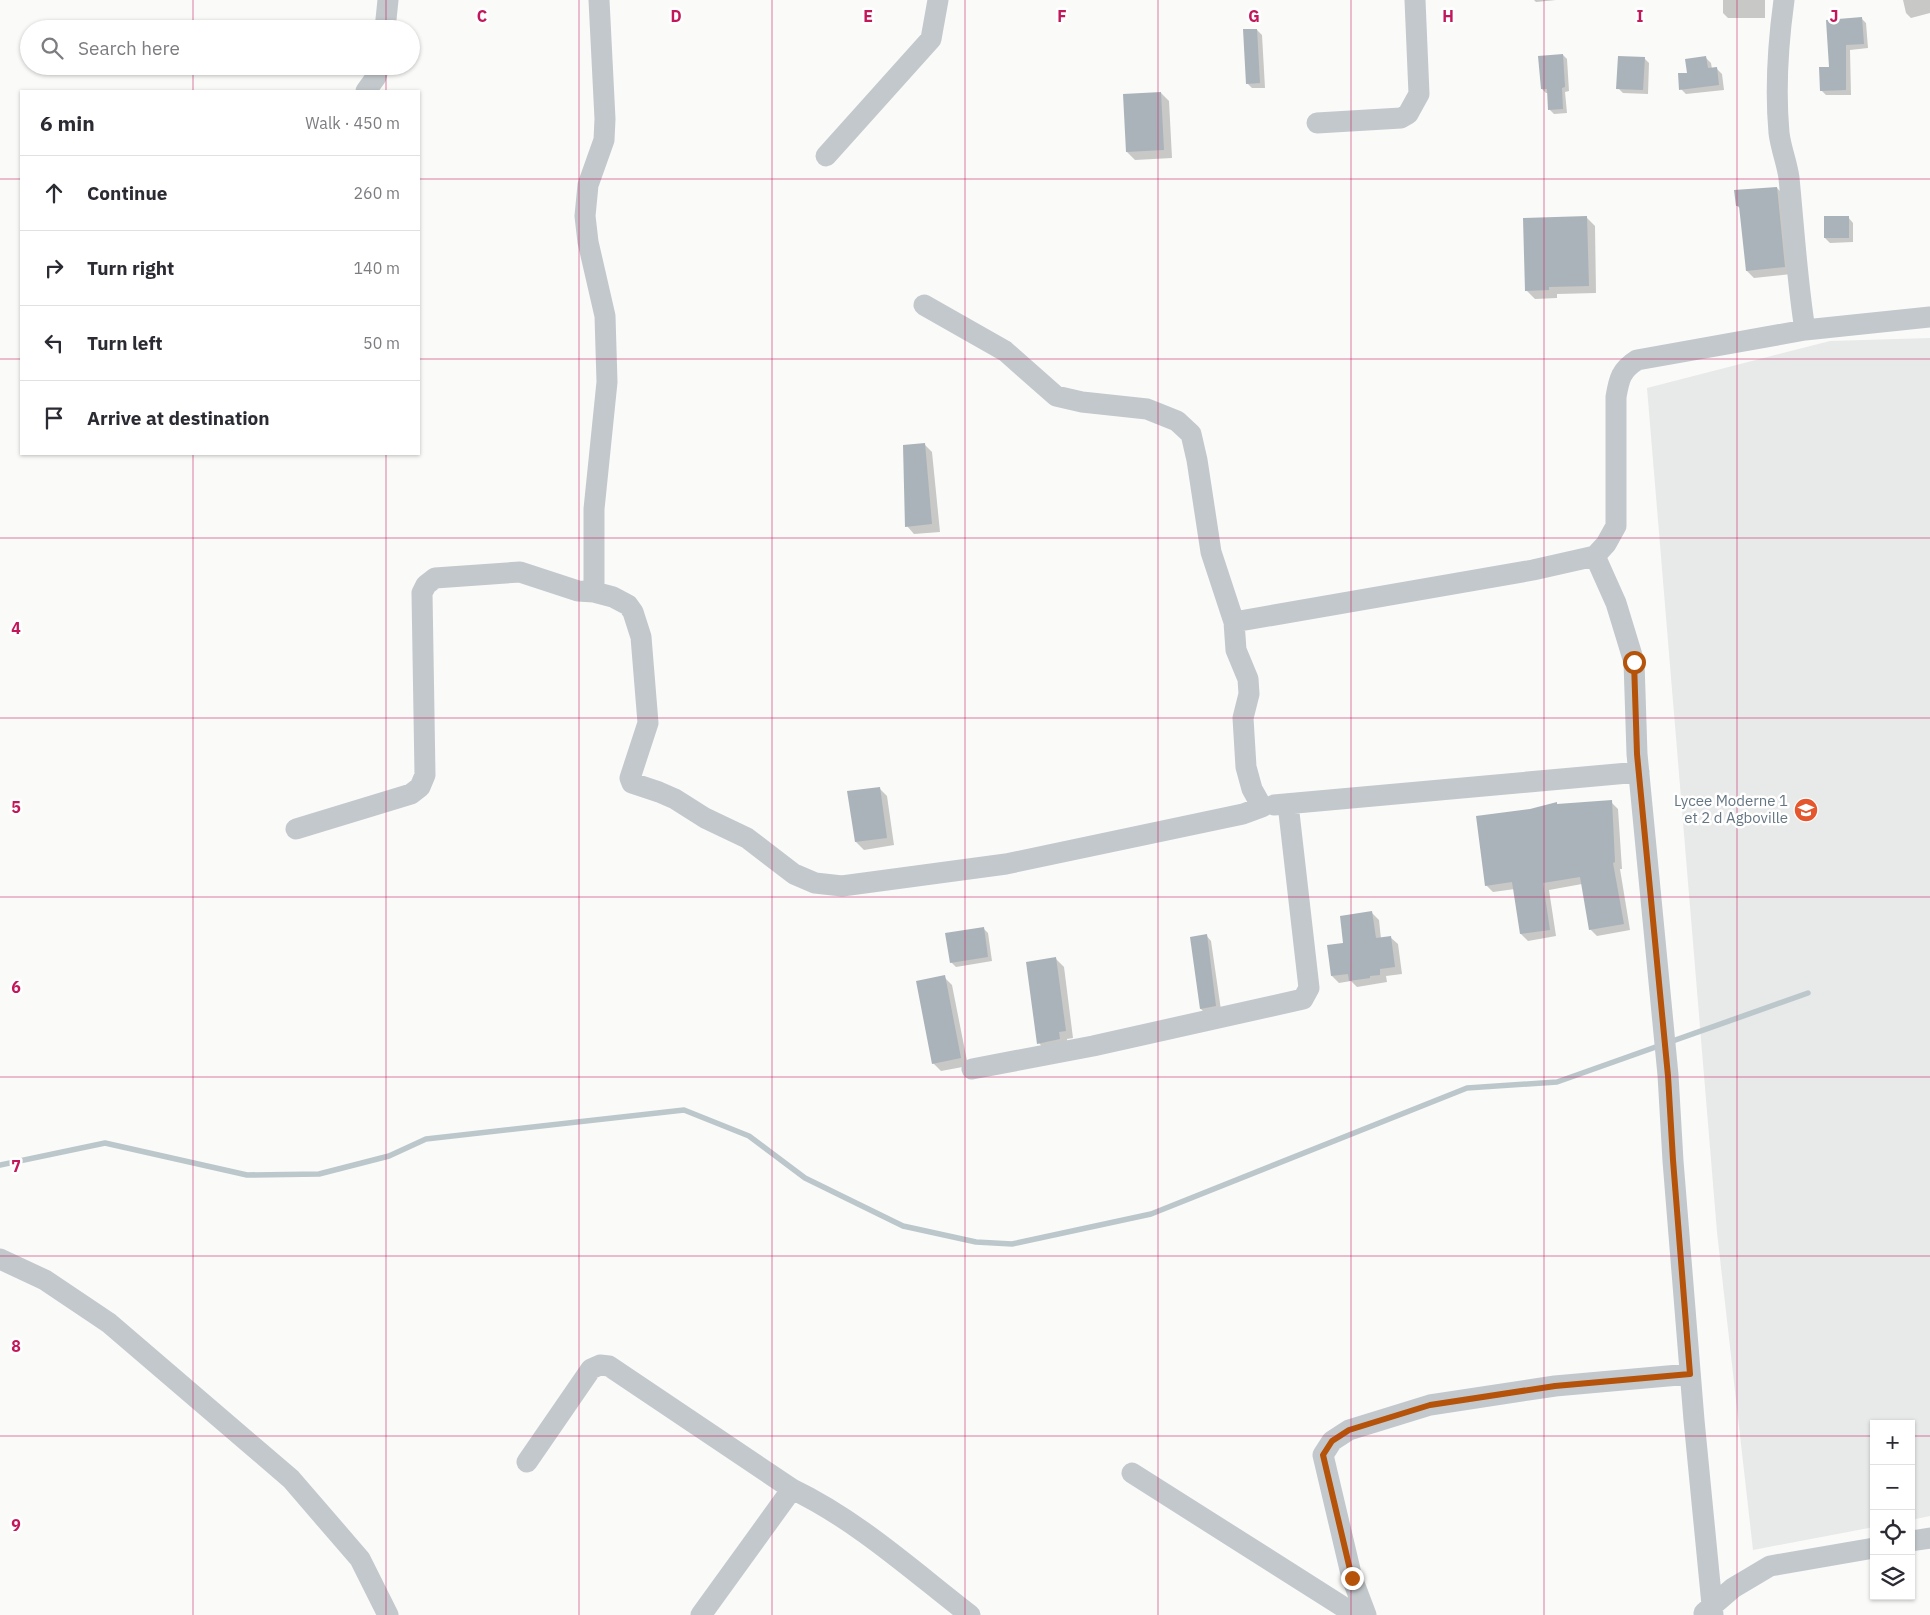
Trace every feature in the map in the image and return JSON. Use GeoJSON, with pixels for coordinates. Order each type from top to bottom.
{"type":"FeatureCollection","features":[{"type":"Feature","properties":{"kind":"street"},"geometry":{"type":"LineString","coordinates":[[387,20],[388,0]]}},
{"type":"Feature","properties":{"kind":"street"},"geometry":{"type":"LineString","coordinates":[[594,592],[594,509],[607,382],[605,316],[588,242],[585,216],[588,185],[604,140],[605,120],[600,0]]}},
{"type":"Feature","properties":{"kind":"street"},"geometry":{"type":"LineString","coordinates":[[826,156],[931,39],[938,0]]}},
{"type":"Feature","properties":{"kind":"street"},"geometry":{"type":"LineString","coordinates":[[1317,123],[1401,118],[1408,114],[1419,94],[1415,0]]}},
{"type":"Feature","properties":{"kind":"street"},"geometry":{"type":"LineString","coordinates":[[1784,0],[1778,47],[1779,132],[1788,173],[1805,330]]}},
{"type":"Feature","properties":{"kind":"street"},"geometry":{"type":"LineString","coordinates":[[367,90],[377,75]]}},
{"type":"Feature","properties":{"kind":"street"},"geometry":{"type":"LineString","coordinates":[[924,305],[1005,351],[1056,396],[1082,402],[1147,409],[1177,421],[1191,434],[1197,460],[1211,552],[1234,622],[1236,650],[1248,679],[1249,694],[1243,718],[1246,767],[1252,789],[1262,807]]}},
{"type":"Feature","properties":{"kind":"street"},"geometry":{"type":"LineString","coordinates":[[1234,622],[1533,570],[1595,556],[1606,544],[1616,526],[1616,397],[1619,378],[1628,366],[1637,360],[1805,330],[1930,317]]}},
{"type":"Feature","properties":{"kind":"street"},"geometry":{"type":"LineString","coordinates":[[1595,556],[1616,603],[1634,662],[1639,772],[1668,1076],[1709,1612]]}},
{"type":"Feature","properties":{"kind":"street"},"geometry":{"type":"LineString","coordinates":[[296,829],[411,794],[420,787],[425,774],[422,593],[426,585],[435,578],[520,572],[578,591],[594,592],[614,597],[628,605],[633,612],[641,637],[648,723],[630,778],[632,783],[675,799],[705,818],[747,838],[794,874],[815,883],[842,886],[1006,864],[1243,814],[1262,807],[1639,772]]}},
{"type":"Feature","properties":{"kind":"street"},"geometry":{"type":"LineString","coordinates":[[972,1069],[1093,1046],[1303,999],[1309,988],[1288,804]]}},
{"type":"Feature","properties":{"kind":"street"},"geometry":{"type":"LineString","coordinates":[[0,1259],[45,1280],[109,1323],[291,1478],[360,1559],[388,1615]]}},
{"type":"Feature","properties":{"kind":"street"},"geometry":{"type":"LineString","coordinates":[[527,1462],[591,1369],[600,1365],[609,1366],[792,1489],[816,1501],[872,1540],[970,1615]]}},
{"type":"Feature","properties":{"kind":"street"},"geometry":{"type":"LineString","coordinates":[[1366,1615],[1352,1578],[1323,1455],[1332,1441],[1349,1430],[1430,1405],[1555,1386],[1690,1374]]}},
{"type":"Feature","properties":{"kind":"street"},"geometry":{"type":"LineString","coordinates":[[1132,1474],[1356,1615]]}},
{"type":"Feature","properties":{"kind":"street"},"geometry":{"type":"LineString","coordinates":[[701,1615],[792,1489]]}},
{"type":"Feature","properties":{"kind":"street"},"geometry":{"type":"LineString","coordinates":[[1915,1540],[1930,1538]]}},
{"type":"Feature","properties":{"kind":"street"},"geometry":{"type":"LineString","coordinates":[[1709,1612],[1733,1588],[1770,1566],[1870,1549]]}},
{"type":"Feature","properties":{"kind":"shaded area","name":"Lycee Moderne 1 et 2 d Agboville"},"geometry":{"type":"Polygon","coordinates":[[[1930,338],[1930,1516],[1915,1519],[1915,1420],[1870,1420],[1870,1528],[1753,1550],[1717,1232],[1647,388],[1830,341],[1930,338]]]}},
{"type":"Feature","properties":{"kind":"building"},"geometry":{"type":"Polygon","coordinates":[[[1862,17],[1864,44],[1846,45],[1846,90],[1820,91],[1819,67],[1829,67],[1826,20],[1862,17]]]}},
{"type":"Feature","properties":{"kind":"building"},"geometry":{"type":"Polygon","coordinates":[[[1243,29],[1257,29],[1260,83],[1246,84],[1243,29]]]}},
{"type":"Feature","properties":{"kind":"building"},"geometry":{"type":"Polygon","coordinates":[[[1563,54],[1565,87],[1562,88],[1563,109],[1548,110],[1547,89],[1541,89],[1538,56],[1563,54]]]}},
{"type":"Feature","properties":{"kind":"building"},"geometry":{"type":"Polygon","coordinates":[[[1618,56],[1645,57],[1643,90],[1616,89],[1618,56]]]}},
{"type":"Feature","properties":{"kind":"building"},"geometry":{"type":"Polygon","coordinates":[[[1706,56],[1708,68],[1717,67],[1719,85],[1679,90],[1678,73],[1687,73],[1685,59],[1706,56]]]}},
{"type":"Feature","properties":{"kind":"building"},"geometry":{"type":"Polygon","coordinates":[[[1161,92],[1164,150],[1126,152],[1123,94],[1161,92]]]}},
{"type":"Feature","properties":{"kind":"building"},"geometry":{"type":"Polygon","coordinates":[[[1777,187],[1785,267],[1746,271],[1739,206],[1736,206],[1734,190],[1777,187]]]}},
{"type":"Feature","properties":{"kind":"building"},"geometry":{"type":"Polygon","coordinates":[[[1587,216],[1589,286],[1549,287],[1549,290],[1525,291],[1523,218],[1587,216]]]}},
{"type":"Feature","properties":{"kind":"building"},"geometry":{"type":"Polygon","coordinates":[[[1824,216],[1849,216],[1849,238],[1824,238],[1824,216]]]}},
{"type":"Feature","properties":{"kind":"building"},"geometry":{"type":"Polygon","coordinates":[[[925,443],[932,524],[905,527],[903,445],[925,443]]]}},
{"type":"Feature","properties":{"kind":"building"},"geometry":{"type":"Polygon","coordinates":[[[880,787],[887,838],[855,842],[847,791],[880,787]]]}},
{"type":"Feature","properties":{"kind":"building"},"geometry":{"type":"Polygon","coordinates":[[[1612,800],[1615,862],[1613,863],[1624,924],[1589,930],[1580,877],[1543,883],[1550,930],[1520,934],[1512,882],[1485,886],[1476,816],[1530,809],[1557,802],[1557,804],[1612,800]]]}},
{"type":"Feature","properties":{"kind":"building"},"geometry":{"type":"Polygon","coordinates":[[[1372,911],[1376,938],[1391,936],[1395,967],[1380,969],[1380,975],[1349,981],[1348,974],[1331,976],[1327,945],[1343,943],[1340,916],[1372,911]]]}},
{"type":"Feature","properties":{"kind":"building"},"geometry":{"type":"Polygon","coordinates":[[[984,927],[988,957],[950,963],[945,933],[984,927]]]}},
{"type":"Feature","properties":{"kind":"building"},"geometry":{"type":"Polygon","coordinates":[[[1207,934],[1216,1006],[1200,1009],[1190,937],[1207,934]]]}},
{"type":"Feature","properties":{"kind":"building"},"geometry":{"type":"Polygon","coordinates":[[[1056,957],[1066,1031],[1059,1032],[1060,1039],[1037,1044],[1026,962],[1056,957]]]}},
{"type":"Feature","properties":{"kind":"building"},"geometry":{"type":"Polygon","coordinates":[[[945,975],[961,1058],[932,1064],[916,981],[945,975]]]}},
{"type":"Feature","properties":{"kind":"waterway"},"geometry":{"type":"LineString","coordinates":[[0,1165],[105,1143],[247,1175],[319,1174],[389,1156],[426,1139],[684,1110],[749,1136],[805,1178],[903,1226],[976,1242],[1012,1244],[1151,1214],[1467,1088],[1557,1082],[1808,993]]}},
{"type":"Feature","properties":{"kind":"place","name":"Lycee Moderne 1 et 2 d Agboville"},"geometry":{"type":"Point","coordinates":[1806,810]}},
{"type":"Feature","properties":{"kind":"route"},"geometry":{"type":"LineString","coordinates":[[1352,1578],[1323,1455],[1332,1441],[1349,1430],[1430,1405],[1555,1386],[1690,1374],[1668,1076],[1637,754],[1634,662]]}}]}
